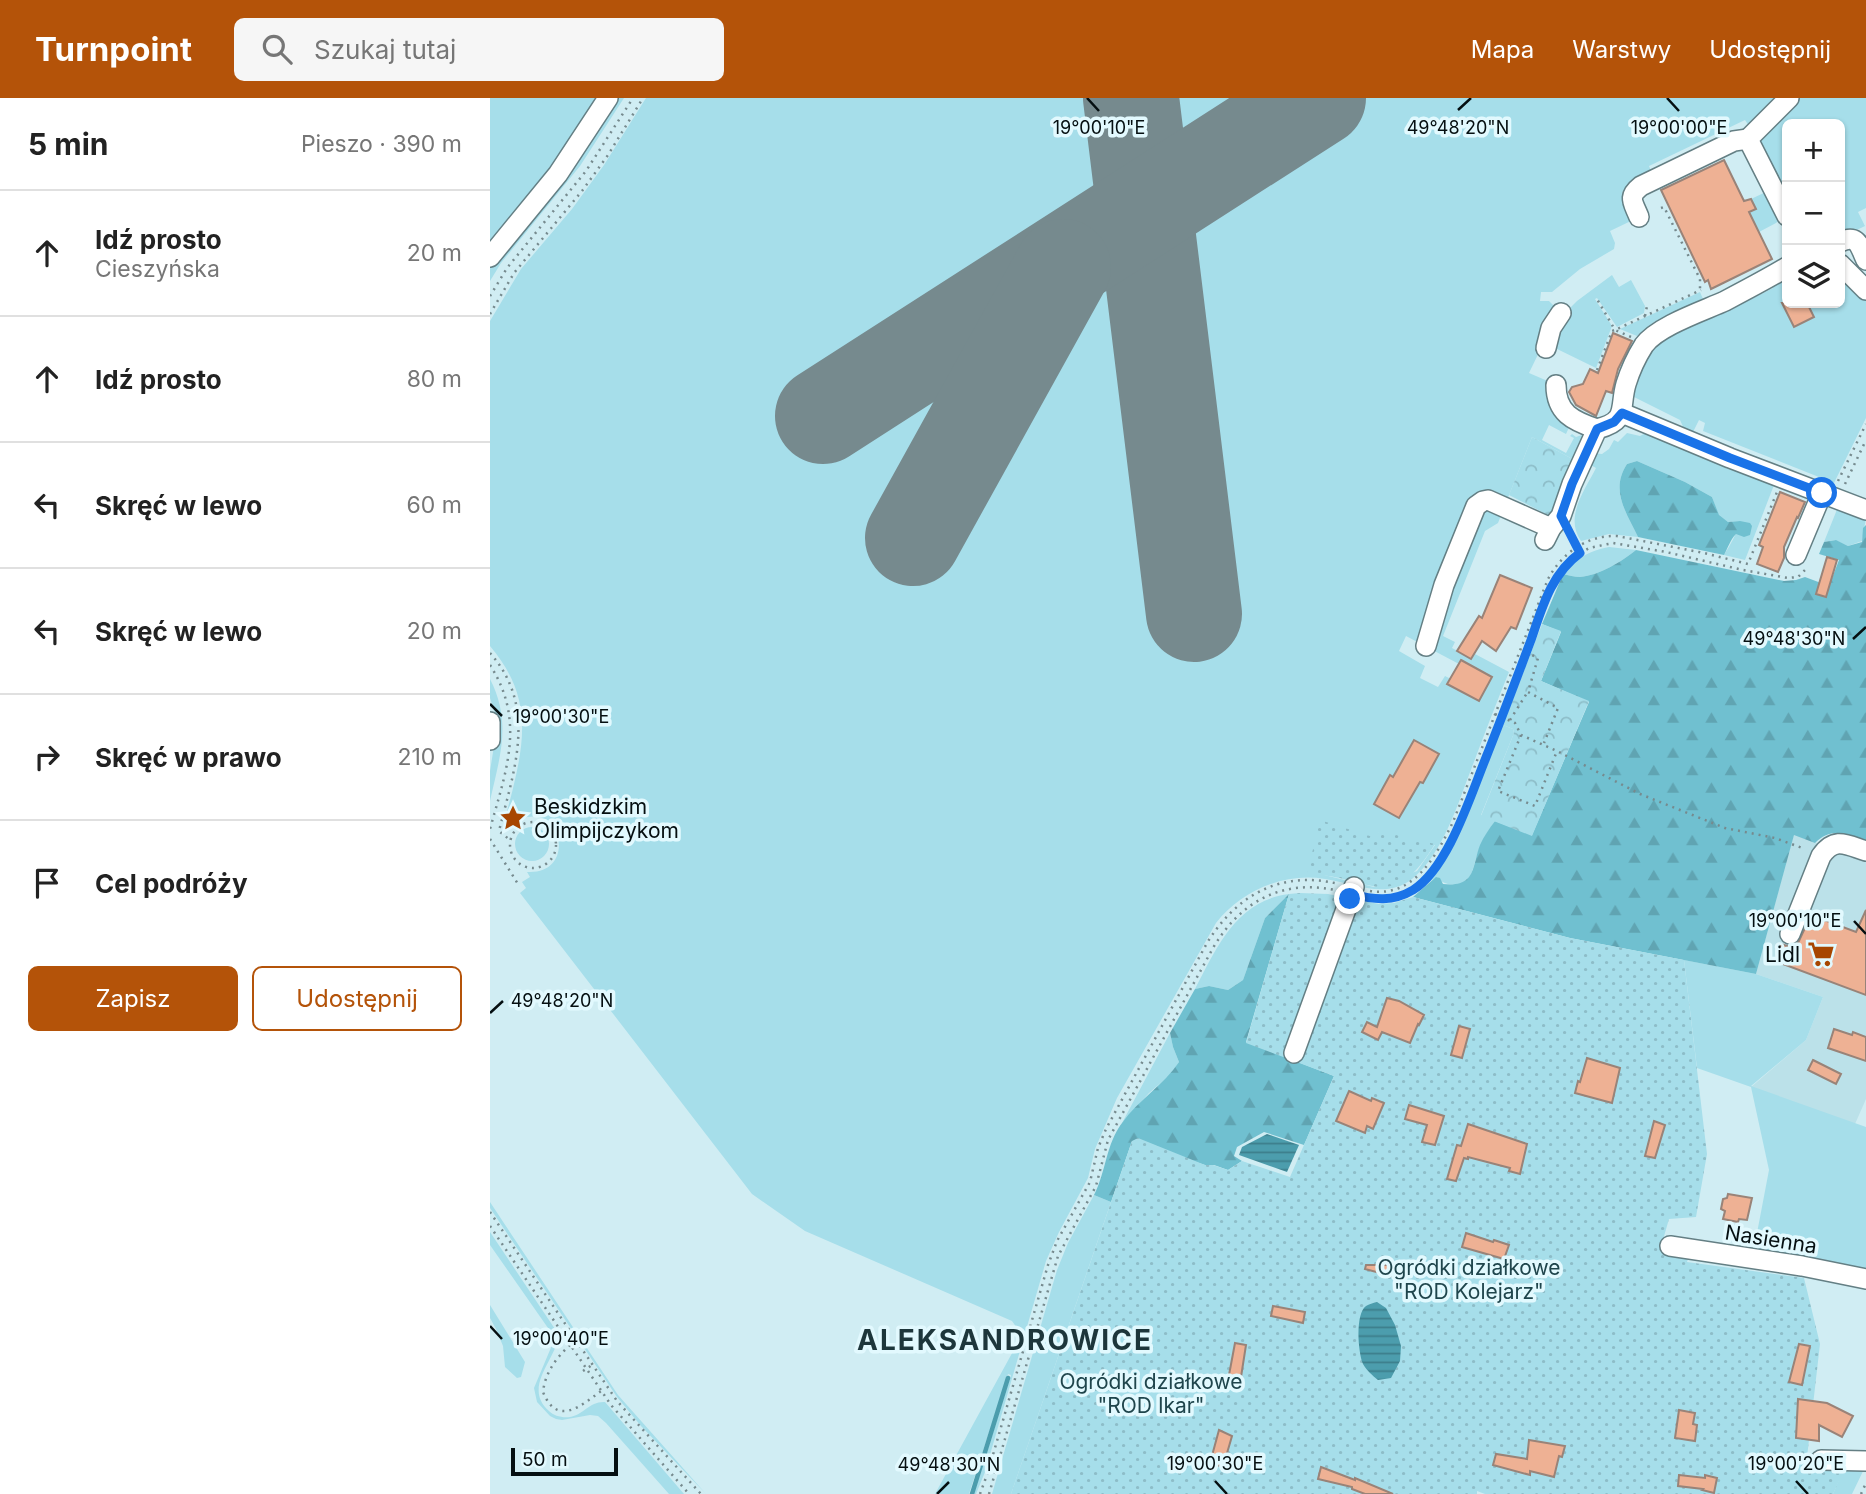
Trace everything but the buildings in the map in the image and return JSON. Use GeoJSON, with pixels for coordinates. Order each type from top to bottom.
{"type":"FeatureCollection","features":[{"type":"Feature","properties":{"kind":"street"},"geometry":{"type":"LineString","coordinates":[[490,257],[558,174],[608,98]]}},
{"type":"Feature","properties":{"kind":"street"},"geometry":{"type":"LineString","coordinates":[[1639,217],[1632,201],[1634,191],[1734,141],[1748,139],[1790,98]]}},
{"type":"Feature","properties":{"kind":"street"},"geometry":{"type":"LineString","coordinates":[[1748,139],[1782,206]]}},
{"type":"Feature","properties":{"kind":"street"},"geometry":{"type":"LineString","coordinates":[[1845,240],[1854,239],[1866,260]]}},
{"type":"Feature","properties":{"kind":"street"},"geometry":{"type":"LineString","coordinates":[[1845,269],[1866,290]]}},
{"type":"Feature","properties":{"kind":"street"},"geometry":{"type":"LineString","coordinates":[[1556,385],[1558,402],[1572,427],[1597,429],[1614,422],[1622,413],[1625,386],[1644,345],[1657,333],[1782,270]]}},
{"type":"Feature","properties":{"kind":"street"},"geometry":{"type":"LineString","coordinates":[[1546,348],[1551,328],[1561,313]]}},
{"type":"Feature","properties":{"kind":"street"},"geometry":{"type":"LineString","coordinates":[[1622,413],[1866,510]]}},
{"type":"Feature","properties":{"kind":"street"},"geometry":{"type":"LineString","coordinates":[[1426,646],[1444,585],[1476,506],[1488,500],[1552,528],[1597,429]]}},
{"type":"Feature","properties":{"kind":"street"},"geometry":{"type":"LineString","coordinates":[[1804,558],[1830,496]]}},
{"type":"Feature","properties":{"kind":"street"},"geometry":{"type":"LineString","coordinates":[[490,722],[490,740]]}},
{"type":"Feature","properties":{"kind":"street"},"geometry":{"type":"LineString","coordinates":[[1790,934],[1827,848],[1835,843],[1843,843],[1866,851]]}},
{"type":"Feature","properties":{"kind":"street"},"geometry":{"type":"LineString","coordinates":[[1294,1053],[1353,891]]}},
{"type":"Feature","properties":{"kind":"street","name":"Nasienna"},"geometry":{"type":"LineString","coordinates":[[1670,1246],[1802,1266],[1866,1279]]}},
{"type":"Feature","properties":{"kind":"street"},"geometry":{"type":"LineString","coordinates":[[1821,1460],[1866,1461]]}},
{"type":"Feature","properties":{"kind":"path"},"geometry":{"type":"LineString","coordinates":[[490,296],[507,268],[586,171],[633,98]]}},
{"type":"Feature","properties":{"kind":"path"},"geometry":{"type":"LineString","coordinates":[[490,314],[514,273],[595,173],[643,98]]}},
{"type":"Feature","properties":{"kind":"path"},"geometry":{"type":"LineString","coordinates":[[1661,208],[1664,207],[1700,279],[1701,290],[1709,308]]}},
{"type":"Feature","properties":{"kind":"path"},"geometry":{"type":"LineString","coordinates":[[1597,299],[1615,330],[1612,331],[1597,370]]}},
{"type":"Feature","properties":{"kind":"path"},"geometry":{"type":"LineString","coordinates":[[1646,316],[1647,306]]}},
{"type":"Feature","properties":{"kind":"path"},"geometry":{"type":"LineString","coordinates":[[1830,496],[1866,424]]}},
{"type":"Feature","properties":{"kind":"path"},"geometry":{"type":"LineString","coordinates":[[1830,496],[1866,440]]}},
{"type":"Feature","properties":{"kind":"path"},"geometry":{"type":"LineString","coordinates":[[1552,528],[1580,553]]}},
{"type":"Feature","properties":{"kind":"path"},"geometry":{"type":"LineString","coordinates":[[989,1494],[1058,1256],[1096,1186],[1108,1140],[1219,937],[1234,918],[1254,902],[1289,889],[1353,891],[1380,900],[1398,897],[1415,888],[1427,877],[1454,836],[1555,580],[1564,565],[1580,553],[1599,545],[1620,543],[1788,578],[1802,574],[1804,558]]}},
{"type":"Feature","properties":{"kind":"path"},"geometry":{"type":"LineString","coordinates":[[1510,720],[1528,692],[1538,658],[1526,652]]}},
{"type":"Feature","properties":{"kind":"path"},"geometry":{"type":"LineString","coordinates":[[490,653],[509,683],[520,730],[519,747],[499,831],[510,840],[512,855],[517,861],[530,867],[544,864],[554,853],[551,832],[539,823],[532,822],[518,828],[510,840]]}},
{"type":"Feature","properties":{"kind":"path"},"geometry":{"type":"LineString","coordinates":[[1528,692],[1558,706],[1543,745]]}},
{"type":"Feature","properties":{"kind":"path"},"geometry":{"type":"LineString","coordinates":[[1495,714],[1510,720],[1521,735],[1640,794],[1725,828],[1775,838],[1822,856]]}},
{"type":"Feature","properties":{"kind":"path"},"geometry":{"type":"LineString","coordinates":[[1521,735],[1498,791],[1535,806],[1557,751]]}},
{"type":"Feature","properties":{"kind":"path"},"geometry":{"type":"LineString","coordinates":[[490,839],[518,884]]}},
{"type":"Feature","properties":{"kind":"path"},"geometry":{"type":"LineString","coordinates":[[490,1212],[617,1401],[701,1494]]}},
{"type":"Feature","properties":{"kind":"path"},"geometry":{"type":"LineString","coordinates":[[490,1226],[585,1370],[627,1424],[689,1494]]}},
{"type":"Feature","properties":{"kind":"path"},"geometry":{"type":"LineString","coordinates":[[570,1345],[560,1354],[547,1375],[543,1392],[545,1398],[554,1408],[566,1412],[601,1391]]}},
{"type":"Feature","properties":{"kind":"path"},"geometry":{"type":"LineString","coordinates":[[585,1370],[592,1365]]}},
{"type":"Feature","properties":{"kind":"path"},"geometry":{"type":"LineString","coordinates":[[627,1424],[632,1419]]}},
{"type":"Feature","properties":{"kind":"path"},"geometry":{"type":"LineString","coordinates":[[1861,1494],[1866,1483]]}},
{"type":"Feature","properties":{"kind":"shaded area"},"geometry":{"type":"Polygon","coordinates":[[[1794,834],[1866,862],[1866,1099],[1855,1124],[1751,1087],[1806,1040],[1823,997],[1756,974],[1794,834]]]}},
{"type":"Feature","properties":{"kind":"shaded area"},"geometry":{"type":"Polygon","coordinates":[[[1267,1134],[1299,1145],[1287,1172],[1239,1155],[1242,1147],[1267,1134]]]}},
{"type":"Feature","properties":{"kind":"shaded area"},"geometry":{"type":"Polygon","coordinates":[[[1377,1302],[1386,1308],[1395,1325],[1401,1346],[1400,1361],[1391,1378],[1378,1380],[1363,1364],[1358,1334],[1363,1310],[1367,1305],[1377,1302]]]}},
{"type":"Feature","properties":{"kind":"green space"},"geometry":{"type":"Polygon","coordinates":[[[490,98],[602,98],[490,247],[490,98]]]}},
{"type":"Feature","properties":{"kind":"green space"},"geometry":{"type":"Polygon","coordinates":[[[616,98],[624,98],[580,166],[501,263],[490,281],[490,268],[496,259],[616,98]]]}},
{"type":"Feature","properties":{"kind":"green space"},"geometry":{"type":"Polygon","coordinates":[[[646,98],[1784,98],[1751,129],[1745,120],[1649,166],[1653,176],[1622,192],[1633,220],[1610,231],[1615,243],[1614,249],[1580,269],[1552,292],[1541,292],[1540,301],[1549,301],[1559,311],[1529,373],[1550,382],[1571,423],[1566,434],[1549,425],[1542,440],[1566,453],[1574,438],[1570,436],[1572,434],[1586,437],[1576,461],[1532,437],[1498,523],[1485,531],[1443,636],[1455,642],[1452,648],[1471,658],[1475,654],[1509,672],[1441,842],[1423,868],[1402,885],[1380,889],[1325,879],[1294,878],[1279,881],[1251,893],[1216,923],[1117,1098],[1095,1149],[1088,1178],[1046,1261],[985,1472],[976,1494],[1011,1375],[1008,1374],[969,1494],[935,1494],[1022,1335],[1012,1321],[805,1231],[752,1194],[520,893],[526,888],[522,882],[530,877],[527,872],[543,870],[553,863],[558,852],[558,840],[555,829],[547,821],[535,817],[521,819],[507,829],[504,827],[518,764],[522,728],[518,695],[512,679],[490,646],[490,321],[521,269],[572,209],[604,165],[646,98]],[[1406,636],[1399,651],[1425,666],[1420,678],[1438,687],[1445,676],[1451,679],[1448,685],[1479,701],[1492,677],[1461,660],[1459,664],[1406,636]],[[1379,832],[1377,838],[1320,874],[1374,887],[1417,871],[1435,845],[1379,832]]]}},
{"type":"Feature","properties":{"kind":"green space"},"geometry":{"type":"Polygon","coordinates":[[[1796,98],[1866,98],[1866,208],[1858,212],[1865,226],[1845,236],[1845,119],[1782,119],[1782,195],[1759,147],[1760,137],[1796,98]]]}},
{"type":"Feature","properties":{"kind":"green space"},"geometry":{"type":"Polygon","coordinates":[[[1770,190],[1782,212],[1782,218],[1759,232],[1749,212],[1756,209],[1751,199],[1770,190]]]}},
{"type":"Feature","properties":{"kind":"green space"},"geometry":{"type":"Polygon","coordinates":[[[1845,273],[1866,294],[1866,418],[1834,483],[1703,431],[1705,423],[1699,420],[1693,432],[1685,431],[1680,420],[1632,396],[1645,357],[1656,341],[1701,318],[1730,310],[1773,288],[1771,281],[1782,274],[1782,308],[1845,308],[1845,273]]]}},
{"type":"Feature","properties":{"kind":"green space"},"geometry":{"type":"Polygon","coordinates":[[[1612,275],[1619,287],[1631,280],[1645,306],[1644,313],[1617,327],[1597,298],[1595,299],[1612,326],[1596,368],[1555,348],[1563,315],[1612,275]]]}},
{"type":"Feature","properties":{"kind":"green space"},"geometry":{"type":"Polygon","coordinates":[[[1700,292],[1703,299],[1654,322],[1637,336],[1620,329],[1700,292]]]}},
{"type":"Feature","properties":{"kind":"green space"},"geometry":{"type":"Polygon","coordinates":[[[1648,432],[1774,485],[1745,560],[1724,555],[1740,521],[1728,522],[1719,516],[1712,497],[1637,461],[1627,464],[1622,474],[1620,492],[1638,537],[1609,534],[1581,541],[1576,532],[1575,513],[1596,468],[1587,463],[1593,453],[1602,454],[1614,440],[1618,442],[1627,433],[1640,436],[1648,432]]]}},
{"type":"Feature","properties":{"kind":"green space"},"geometry":{"type":"Polygon","coordinates":[[[1532,437],[1576,461],[1550,516],[1509,495],[1532,437]]]}},
{"type":"Feature","properties":{"kind":"green space"},"geometry":{"type":"Polygon","coordinates":[[[1637,461],[1712,497],[1719,515],[1728,522],[1750,523],[1750,535],[1744,537],[1736,534],[1724,555],[1638,537],[1620,492],[1622,474],[1627,464],[1637,461]]]}},
{"type":"Feature","properties":{"kind":"green space"},"geometry":{"type":"Polygon","coordinates":[[[1838,507],[1866,518],[1862,541],[1848,546],[1835,540],[1824,542],[1838,507]]]}},
{"type":"Feature","properties":{"kind":"green space"},"geometry":{"type":"Polygon","coordinates":[[[1866,525],[1866,843],[1834,833],[1815,843],[1794,835],[1756,974],[1570,938],[1413,897],[1436,877],[1440,878],[1443,884],[1457,884],[1466,880],[1473,870],[1482,842],[1495,821],[1532,835],[1589,702],[1541,681],[1561,632],[1542,624],[1563,574],[1580,577],[1595,574],[1636,550],[1784,581],[1805,577],[1829,586],[1839,560],[1819,554],[1824,542],[1836,540],[1848,546],[1862,542],[1863,528],[1866,525]]]}},
{"type":"Feature","properties":{"kind":"green space"},"geometry":{"type":"Polygon","coordinates":[[[1609,547],[1636,550],[1595,574],[1580,577],[1563,574],[1583,556],[1609,547]]]}},
{"type":"Feature","properties":{"kind":"green space"},"geometry":{"type":"Polygon","coordinates":[[[1542,624],[1561,631],[1541,681],[1589,701],[1532,836],[1481,816],[1514,733],[1513,729],[1503,725],[1542,624]]]}},
{"type":"Feature","properties":{"kind":"green space"},"geometry":{"type":"Polygon","coordinates":[[[490,679],[501,710],[502,739],[490,801],[490,771],[497,727],[490,698],[490,679]]]}},
{"type":"Feature","properties":{"kind":"green space"},"geometry":{"type":"Polygon","coordinates":[[[1503,725],[1513,729],[1514,733],[1481,815],[1495,821],[1480,846],[1471,874],[1462,883],[1453,885],[1444,883],[1437,877],[1430,881],[1457,837],[1503,725]]]}},
{"type":"Feature","properties":{"kind":"green space"},"geometry":{"type":"Polygon","coordinates":[[[1320,820],[1376,838],[1379,831],[1435,844],[1405,880],[1392,886],[1378,887],[1307,874],[1320,820]]]}},
{"type":"Feature","properties":{"kind":"green space"},"geometry":{"type":"Polygon","coordinates":[[[532,827],[544,832],[549,844],[544,856],[532,861],[520,856],[515,844],[520,832],[532,827]]]}},
{"type":"Feature","properties":{"kind":"green space"},"geometry":{"type":"Polygon","coordinates":[[[1289,894],[1265,918],[1243,980],[1228,990],[1209,986],[1195,989],[1230,928],[1255,906],[1271,898],[1289,894]]]}},
{"type":"Feature","properties":{"kind":"green space"},"geometry":{"type":"Polygon","coordinates":[[[1289,894],[1246,1042],[1334,1076],[1304,1145],[1264,1132],[1237,1147],[1234,1156],[1242,1161],[1228,1170],[1132,1141],[1111,1202],[1094,1195],[1117,1131],[1128,1115],[1179,1062],[1170,1033],[1195,989],[1209,986],[1228,990],[1243,980],[1265,918],[1289,894]]]}},
{"type":"Feature","properties":{"kind":"green space","name":"Ogródki działkowe \"ROD Kolejarz\""},"geometry":{"type":"Polygon","coordinates":[[[1289,894],[1328,894],[1379,904],[1413,897],[1570,938],[1684,960],[1707,1154],[1696,1217],[1669,1219],[1660,1250],[1689,1256],[1687,1262],[1804,1278],[1820,1344],[1806,1466],[1844,1470],[1833,1494],[1485,1494],[1477,1491],[1477,1494],[1011,1494],[1132,1141],[1138,1138],[1205,1165],[1228,1170],[1242,1161],[1290,1177],[1334,1076],[1246,1043],[1289,894]]]}},
{"type":"Feature","properties":{"kind":"green space"},"geometry":{"type":"Polygon","coordinates":[[[1684,960],[1756,974],[1823,997],[1806,1040],[1751,1086],[1866,1127],[1866,1275],[1753,1254],[1769,1170],[1751,1087],[1697,1068],[1684,960]]]}},
{"type":"Feature","properties":{"kind":"green space"},"geometry":{"type":"Polygon","coordinates":[[[1170,1033],[1179,1062],[1171,1074],[1149,1093],[1122,1123],[1170,1033]]]}},
{"type":"Feature","properties":{"kind":"green space"},"geometry":{"type":"Polygon","coordinates":[[[1094,1195],[1111,1202],[1011,1494],[992,1494],[1057,1270],[1094,1195]]]}},
{"type":"Feature","properties":{"kind":"green space"},"geometry":{"type":"Polygon","coordinates":[[[490,1202],[618,1395],[706,1494],[617,1397],[490,1208],[490,1202]]]}},
{"type":"Feature","properties":{"kind":"green space"},"geometry":{"type":"Polygon","coordinates":[[[490,1232],[559,1335],[540,1383],[542,1402],[553,1414],[567,1417],[605,1402],[684,1494],[669,1494],[598,1416],[556,1419],[537,1402],[534,1388],[555,1338],[490,1245],[490,1232]]]}},
{"type":"Feature","properties":{"kind":"green space"},"geometry":{"type":"Polygon","coordinates":[[[490,1305],[525,1362],[521,1377],[517,1378],[505,1367],[503,1346],[490,1318],[490,1305]]]}},
{"type":"Feature","properties":{"kind":"green space"},"geometry":{"type":"Polygon","coordinates":[[[1808,1453],[1818,1453],[1865,1467],[1852,1494],[1833,1494],[1843,1470],[1806,1467],[1808,1453]]]}},
{"type":"Feature","properties":{"kind":"waterway"},"geometry":{"type":"LineString","coordinates":[[972,1494],[1008,1378]]}},
{"type":"Feature","properties":{"kind":"runway"},"geometry":{"type":"LineString","coordinates":[[1131,98],[1194,614]]}},
{"type":"Feature","properties":{"kind":"runway"},"geometry":{"type":"LineString","coordinates":[[823,416],[1318,98]]}},
{"type":"Feature","properties":{"kind":"runway"},"geometry":{"type":"LineString","coordinates":[[913,538],[1063,267]]}},
{"type":"Feature","properties":{"kind":"place","name":"Beskidzkim Olimpijczykom"},"geometry":{"type":"Point","coordinates":[513,818]}},
{"type":"Feature","properties":{"kind":"place","name":"Lidl"},"geometry":{"type":"Point","coordinates":[1821,954]}},
{"type":"Feature","properties":{"kind":"district","name":"ALEKSANDROWICE"},"geometry":{"type":"Point","coordinates":[1005,1340]}},
{"type":"Feature","properties":{"kind":"route"},"geometry":{"type":"LineString","coordinates":[[1350,899],[1352,894],[1380,900],[1406,894],[1422,883],[1454,836],[1546,597],[1564,565],[1580,553],[1561,516],[1597,429],[1614,422],[1622,413],[1822,493]]}},
{"type":"Feature","properties":{"kind":"park label","name":"Ogródki działkowe \"ROD Ikar\""},"geometry":{"type":"Point","coordinates":[1151,1393]}}]}
